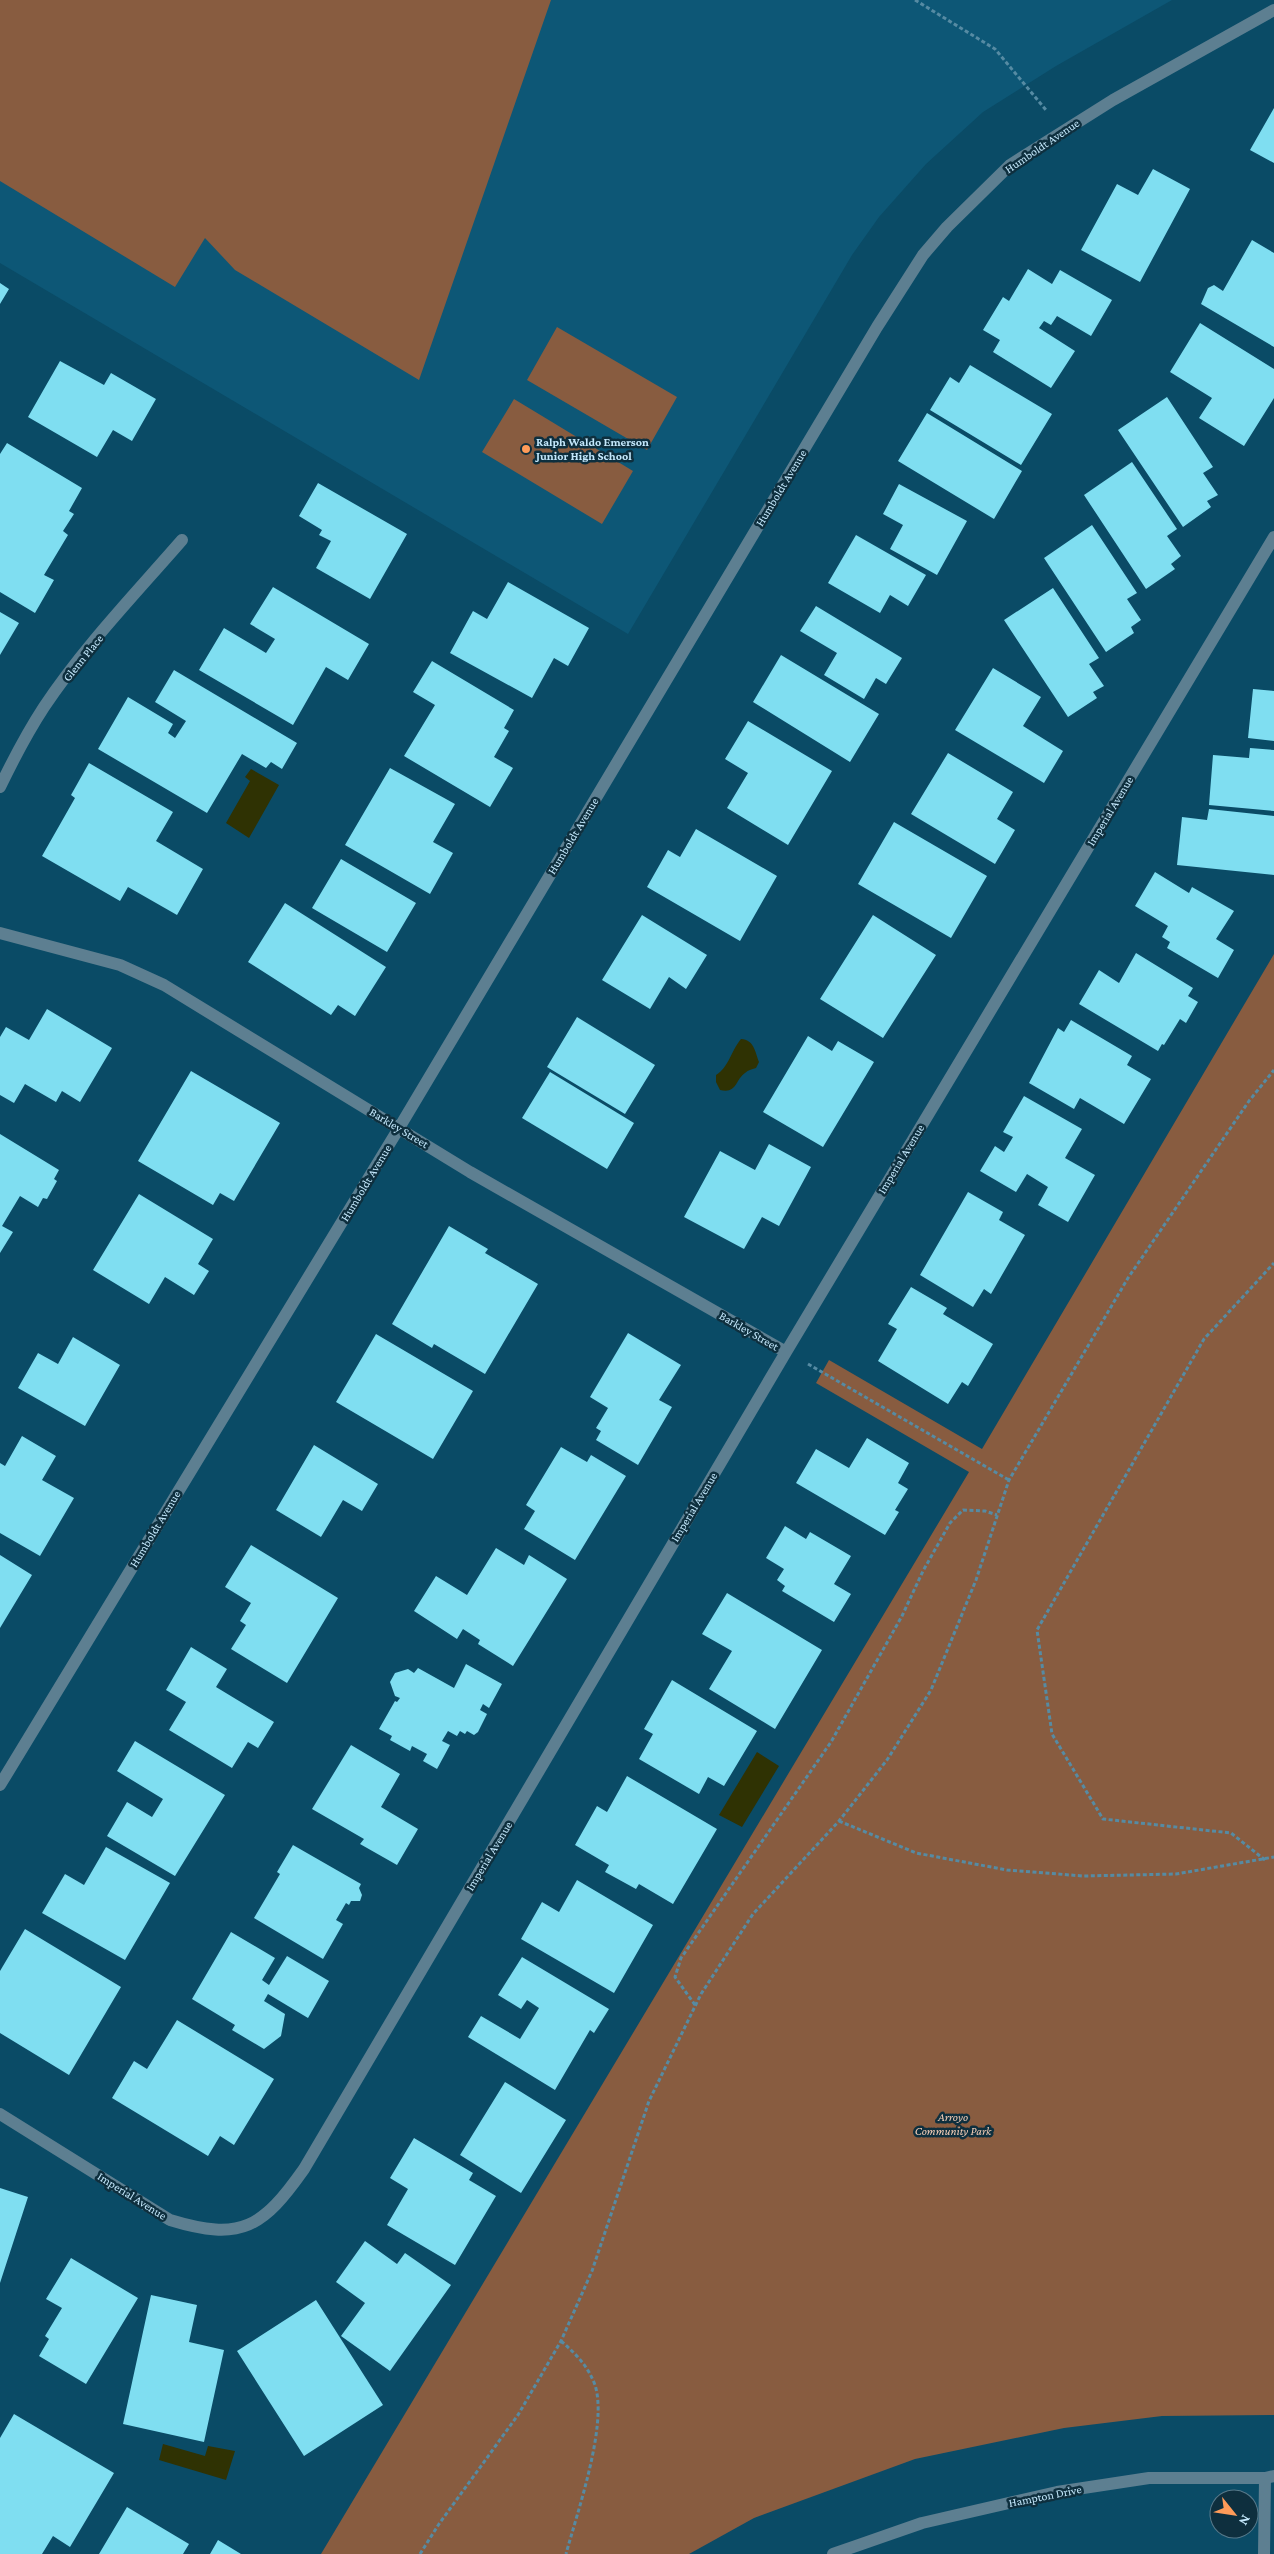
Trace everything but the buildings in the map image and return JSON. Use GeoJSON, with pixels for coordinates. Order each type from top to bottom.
{"type":"FeatureCollection","features":[{"type":"Feature","properties":{"kind":"street","name":"Humboldt Avenue"},"geometry":{"type":"LineString","coordinates":[[0,1785],[399,1128],[900,289],[923,255],[976,197],[1010,165],[1063,130],[1274,10]]}},
{"type":"Feature","properties":{"kind":"street","name":"Imperial Avenue"},"geometry":{"type":"LineString","coordinates":[[0,2114],[170,2220],[198,2229],[227,2231],[256,2222],[281,2202],[310,2160],[786,1352],[1274,537]]}},
{"type":"Feature","properties":{"kind":"street","name":"Glenn Place"},"geometry":{"type":"LineString","coordinates":[[0,787],[20,746],[45,706],[85,654],[182,540]]}},
{"type":"Feature","properties":{"kind":"street","name":"Barkley Street"},"geometry":{"type":"LineString","coordinates":[[0,933],[120,965],[164,985],[470,1172],[786,1352]]}},
{"type":"Feature","properties":{"kind":"street","name":"Hampton Drive"},"geometry":{"type":"LineString","coordinates":[[833,2554],[922,2522],[1056,2492],[1149,2478],[1271,2478]]}},
{"type":"Feature","properties":{"kind":"street"},"geometry":{"type":"LineString","coordinates":[[1264,2554],[1271,2478]]}},
{"type":"Feature","properties":{"kind":"path"},"geometry":{"type":"LineString","coordinates":[[914,0],[995,49],[1063,130]]}},
{"type":"Feature","properties":{"kind":"path"},"geometry":{"type":"LineString","coordinates":[[420,2554],[438,2524],[518,2414],[560,2341],[592,2271],[649,2101],[700,1994],[753,1914],[839,1821],[887,1760],[931,1690],[976,1580],[1009,1480],[1128,1278],[1244,1109],[1274,1070]]}},
{"type":"Feature","properties":{"kind":"path"},"geometry":{"type":"LineString","coordinates":[[1265,1860],[1231,1833],[1103,1819],[1052,1734],[1037,1630],[1204,1339],[1274,1262]]}},
{"type":"Feature","properties":{"kind":"path"},"geometry":{"type":"LineString","coordinates":[[786,1352],[825,1372],[1009,1480]]}},
{"type":"Feature","properties":{"kind":"path"},"geometry":{"type":"LineString","coordinates":[[695,2005],[675,1976],[681,1958],[831,1742],[902,1616],[923,1571],[950,1523],[963,1510],[985,1511],[997,1515]]}},
{"type":"Feature","properties":{"kind":"path"},"geometry":{"type":"LineString","coordinates":[[839,1821],[916,1853],[1007,1870],[1083,1876],[1176,1874],[1274,1857]]}},
{"type":"Feature","properties":{"kind":"path"},"geometry":{"type":"LineString","coordinates":[[560,2341],[582,2359],[595,2386],[598,2411],[596,2436],[566,2554]]}},
{"type":"Feature","properties":{"kind":"shaded area","name":"Ralph Waldo Emerson Junior High School"},"geometry":{"type":"Polygon","coordinates":[[[0,0],[1172,0],[1056,66],[983,112],[926,164],[879,217],[852,255],[628,634],[0,263],[0,0]]]}},
{"type":"Feature","properties":{"kind":"shaded area"},"geometry":{"type":"Polygon","coordinates":[[[251,769],[279,785],[249,838],[226,823],[250,781],[245,777],[251,769]]]}},
{"type":"Feature","properties":{"kind":"shaded area"},"geometry":{"type":"Polygon","coordinates":[[[741,1039],[749,1041],[755,1050],[759,1062],[756,1068],[742,1076],[733,1088],[726,1091],[720,1090],[716,1082],[716,1075],[724,1068],[741,1039]]]}},
{"type":"Feature","properties":{"kind":"shaded area"},"geometry":{"type":"Polygon","coordinates":[[[757,1752],[779,1766],[742,1827],[719,1815],[757,1752]]]}},
{"type":"Feature","properties":{"kind":"shaded area"},"geometry":{"type":"Polygon","coordinates":[[[163,2444],[205,2456],[208,2446],[235,2451],[226,2480],[159,2460],[163,2444]]]}},
{"type":"Feature","properties":{"kind":"green space"},"geometry":{"type":"Polygon","coordinates":[[[0,0],[551,0],[419,380],[235,270],[205,238],[175,287],[0,181],[0,0]]]}},
{"type":"Feature","properties":{"kind":"green space"},"geometry":{"type":"Polygon","coordinates":[[[557,327],[677,397],[647,450],[527,380],[557,327]]]}},
{"type":"Feature","properties":{"kind":"green space"},"geometry":{"type":"Polygon","coordinates":[[[514,399],[633,471],[602,524],[482,452],[514,399]]]}},
{"type":"Feature","properties":{"kind":"green space","name":"Arroyo Community Park"},"geometry":{"type":"Polygon","coordinates":[[[1274,954],[1274,2415],[1162,2416],[1064,2428],[915,2459],[754,2518],[689,2554],[321,2554],[969,1472],[816,1383],[829,1360],[982,1449],[1274,954]]]}},
{"type":"Feature","properties":{"kind":"place","name":"Ralph Waldo Emerson Junior High School"},"geometry":{"type":"Point","coordinates":[526,449]}}]}
